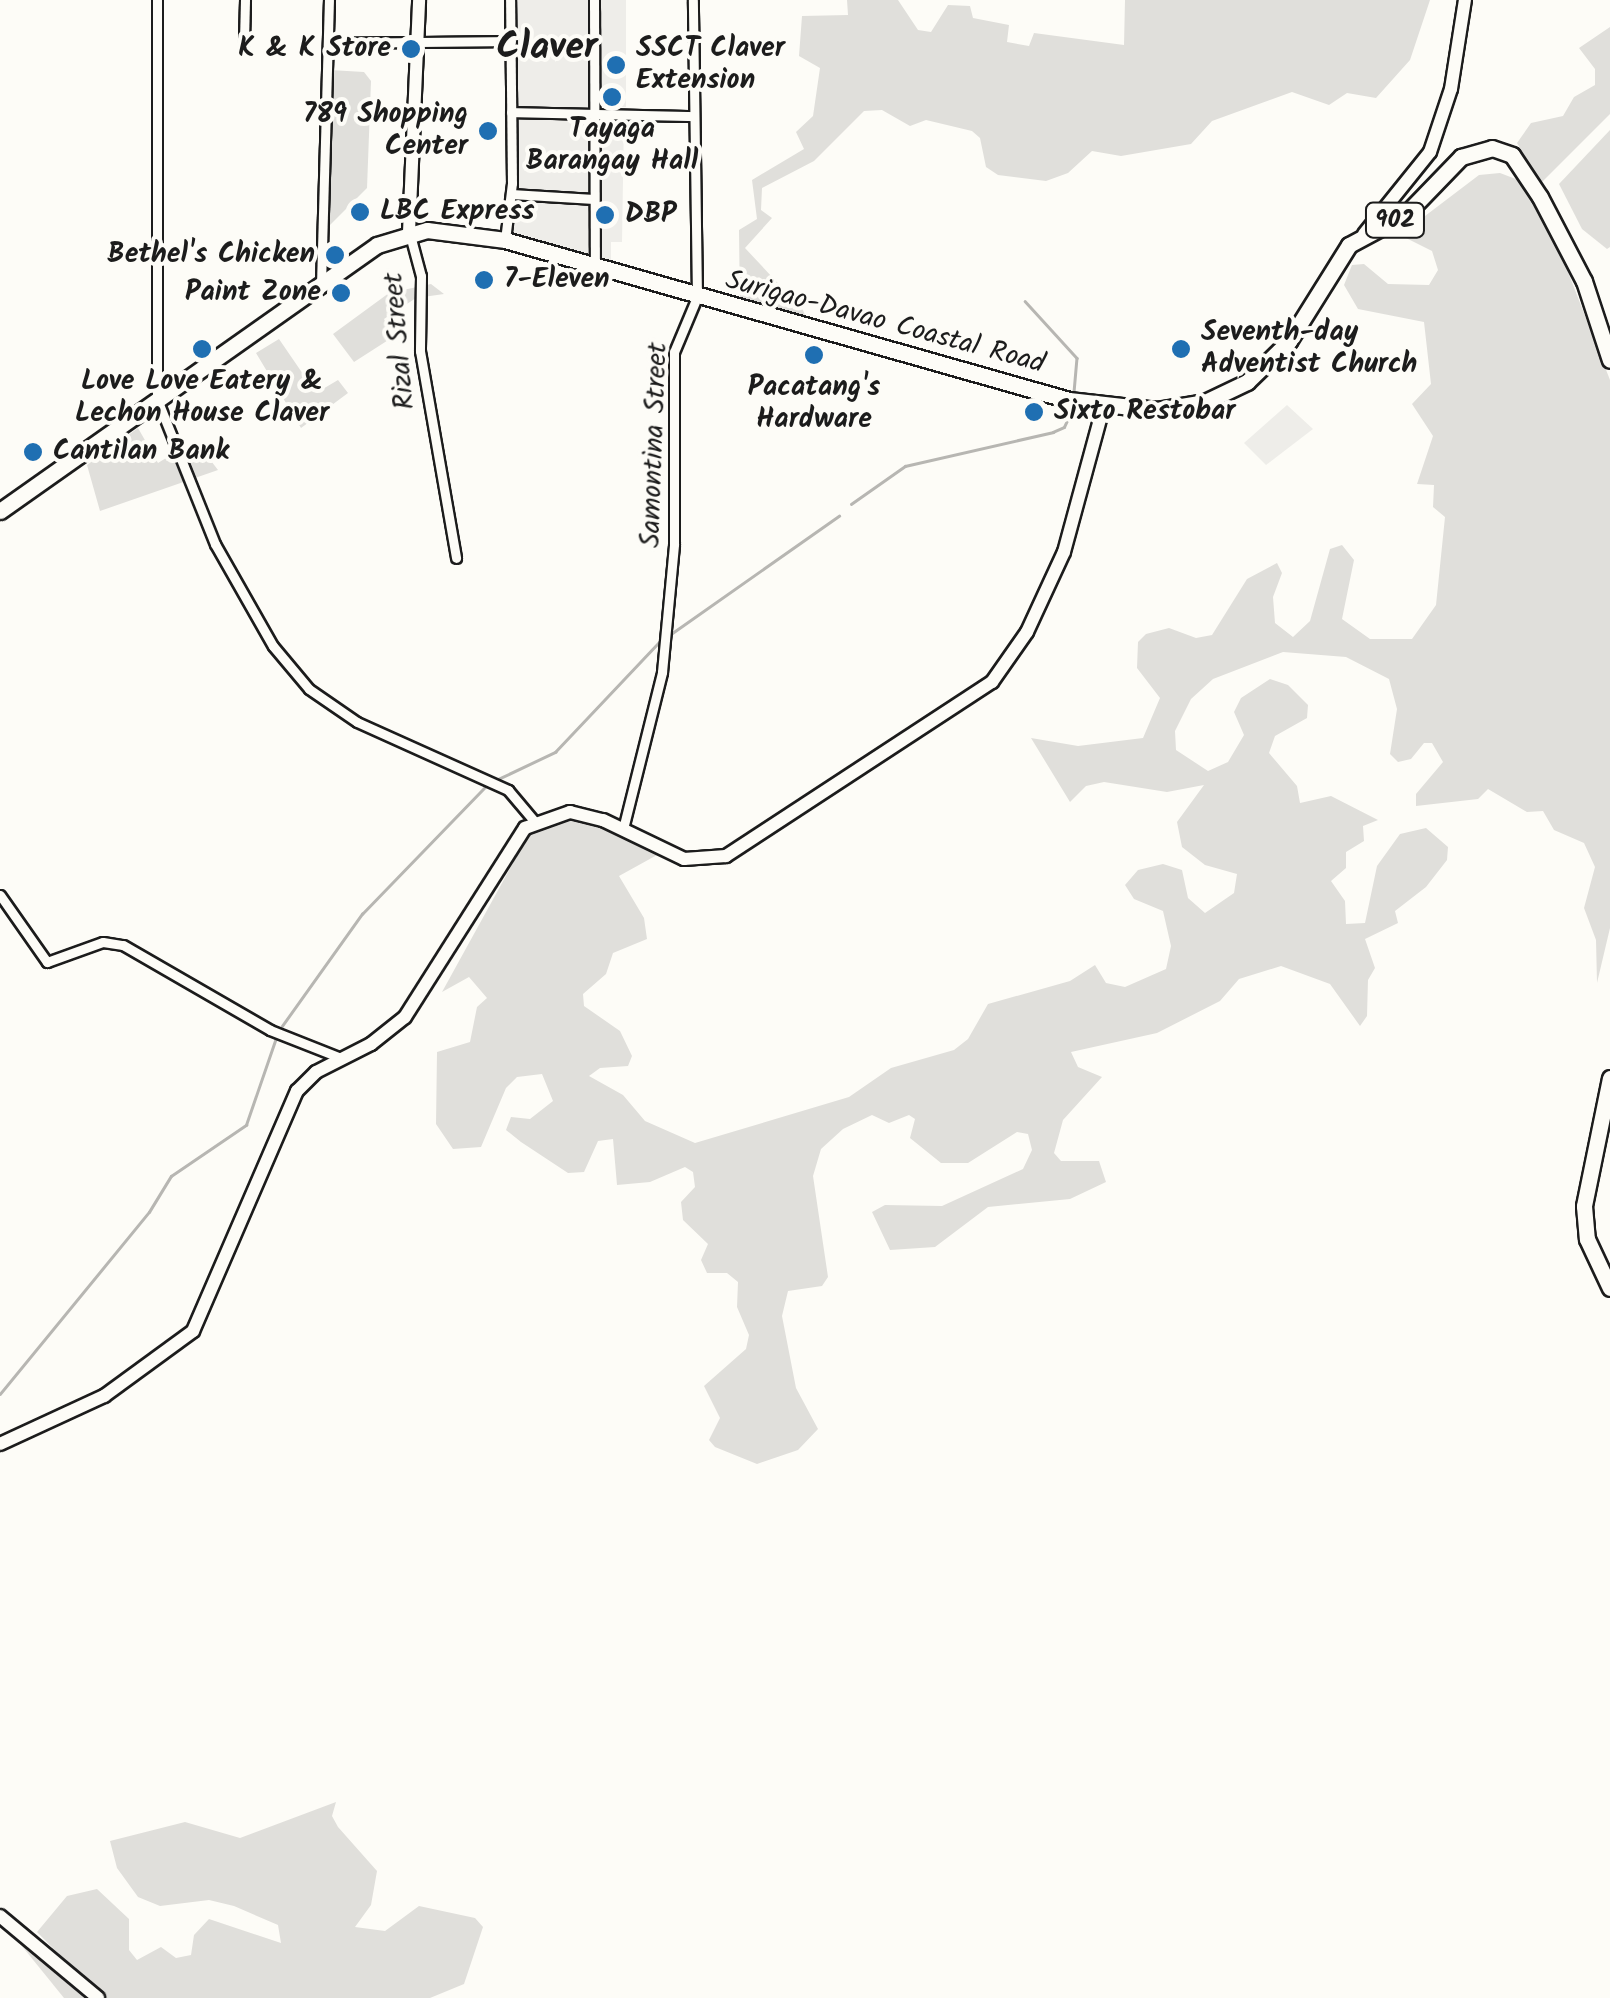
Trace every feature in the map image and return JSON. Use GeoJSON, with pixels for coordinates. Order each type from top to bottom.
{"type":"FeatureCollection","features":[{"type":"Feature","properties":{"kind":"highway","name":"Surigao-Davao Coastal Road"},"geometry":{"type":"LineString","coordinates":[[0,511],[384,241],[409,232],[454,230],[505,240],[1103,408],[1182,407],[1247,382],[1289,341],[1339,256],[1364,234],[1405,215],[1472,150],[1504,151],[1524,169],[1584,281],[1610,360]]}},
{"type":"Feature","properties":{"kind":"highway"},"geometry":{"type":"LineString","coordinates":[[1610,1078],[1584,1206],[1587,1240],[1610,1288]]}},
{"type":"Feature","properties":{"kind":"street"},"geometry":{"type":"LineString","coordinates":[[157,0],[158,400],[216,544],[273,646],[309,689],[357,722],[508,790],[535,822]]}},
{"type":"Feature","properties":{"kind":"street"},"geometry":{"type":"LineString","coordinates":[[244,41],[245,0]]}},
{"type":"Feature","properties":{"kind":"street"},"geometry":{"type":"LineString","coordinates":[[321,285],[328,0]]}},
{"type":"Feature","properties":{"kind":"street","name":"Rizal Street"},"geometry":{"type":"LineString","coordinates":[[419,0],[409,232],[421,276],[420,351],[456,558]]}},
{"type":"Feature","properties":{"kind":"street"},"geometry":{"type":"LineString","coordinates":[[505,240],[512,194],[510,0]]}},
{"type":"Feature","properties":{"kind":"street"},"geometry":{"type":"LineString","coordinates":[[594,0],[595,265]]}},
{"type":"Feature","properties":{"kind":"street","name":"Samontina Street"},"geometry":{"type":"LineString","coordinates":[[623,830],[662,672],[674,544],[674,352],[697,297],[693,0]]}},
{"type":"Feature","properties":{"kind":"street"},"geometry":{"type":"LineString","coordinates":[[1364,234],[1430,152],[1451,89],[1465,0]]}},
{"type":"Feature","properties":{"kind":"street"},"geometry":{"type":"LineString","coordinates":[[328,43],[511,41]]}},
{"type":"Feature","properties":{"kind":"street"},"geometry":{"type":"LineString","coordinates":[[511,112],[694,116]]}},
{"type":"Feature","properties":{"kind":"street"},"geometry":{"type":"LineString","coordinates":[[512,194],[594,199]]}},
{"type":"Feature","properties":{"kind":"street"},"geometry":{"type":"LineString","coordinates":[[0,1444],[104,1396],[193,1331],[298,1091],[405,1017],[448,958],[508,850],[535,822],[570,812],[623,830],[684,859],[726,856],[992,682],[1027,632],[1064,552],[1103,408]]}},
{"type":"Feature","properties":{"kind":"street"},"geometry":{"type":"LineString","coordinates":[[0,895],[47,962],[103,942],[124,945],[270,1030],[341,1058]]}},
{"type":"Feature","properties":{"kind":"street"},"geometry":{"type":"LineString","coordinates":[[0,1916],[98,1998]]}},
{"type":"Feature","properties":{"kind":"shaded area"},"geometry":{"type":"Polygon","coordinates":[[[514,0],[626,0],[626,107],[514,107],[514,0]]]}},
{"type":"Feature","properties":{"kind":"shaded area"},"geometry":{"type":"Polygon","coordinates":[[[847,0],[898,0],[918,30],[931,32],[948,5],[970,6],[973,18],[1009,25],[1007,42],[1029,46],[1034,33],[1124,45],[1125,0],[1430,0],[1410,60],[1376,98],[1347,93],[1329,105],[1292,92],[1212,121],[1191,144],[1121,156],[1092,151],[1068,173],[1046,181],[998,175],[986,167],[980,138],[972,131],[926,120],[910,126],[882,110],[864,111],[814,161],[762,188],[761,210],[772,218],[745,248],[803,310],[811,331],[740,310],[739,230],[757,219],[752,180],[804,149],[796,132],[813,116],[820,68],[799,56],[802,16],[848,15],[847,0]]]}},
{"type":"Feature","properties":{"kind":"shaded area"},"geometry":{"type":"Polygon","coordinates":[[[1610,27],[1610,114],[1541,183],[1517,143],[1531,123],[1563,116],[1574,97],[1595,85],[1595,69],[1579,48],[1610,27]]]}},
{"type":"Feature","properties":{"kind":"shaded area"},"geometry":{"type":"Polygon","coordinates":[[[330,70],[364,72],[371,81],[367,188],[324,231],[330,70]]]}},
{"type":"Feature","properties":{"kind":"shaded area"},"geometry":{"type":"Polygon","coordinates":[[[517,117],[624,119],[622,242],[611,242],[611,266],[508,237],[517,191],[517,117]]]}},
{"type":"Feature","properties":{"kind":"shaded area"},"geometry":{"type":"Polygon","coordinates":[[[1610,130],[1607,249],[1582,229],[1559,184],[1610,130]]]}},
{"type":"Feature","properties":{"kind":"shaded area"},"geometry":{"type":"Polygon","coordinates":[[[1500,173],[1521,181],[1554,236],[1610,380],[1610,928],[1597,983],[1596,940],[1584,908],[1595,867],[1584,843],[1554,830],[1543,811],[1527,812],[1488,789],[1478,799],[1416,806],[1416,794],[1443,762],[1432,743],[1424,743],[1411,759],[1398,762],[1390,754],[1397,709],[1389,679],[1346,657],[1283,652],[1213,679],[1191,699],[1175,731],[1176,750],[1208,771],[1228,762],[1244,735],[1234,712],[1241,698],[1270,679],[1288,685],[1308,705],[1307,718],[1275,736],[1269,753],[1297,786],[1300,803],[1331,796],[1378,820],[1363,826],[1364,841],[1346,852],[1346,868],[1331,881],[1345,901],[1346,924],[1365,923],[1377,866],[1400,834],[1426,828],[1448,847],[1447,860],[1426,887],[1395,911],[1398,923],[1365,939],[1375,968],[1368,980],[1367,1016],[1360,1026],[1330,984],[1281,966],[1239,979],[1220,1001],[1157,1033],[1071,1052],[1078,1067],[1102,1077],[1063,1120],[1054,1153],[1061,1161],[1099,1161],[1106,1182],[1070,1199],[988,1207],[935,1247],[890,1250],[872,1212],[885,1205],[942,1206],[1023,1169],[1032,1150],[1028,1134],[1017,1132],[968,1163],[941,1163],[910,1138],[915,1119],[909,1115],[889,1123],[872,1115],[843,1129],[821,1149],[813,1176],[828,1277],[822,1286],[788,1291],[782,1316],[796,1388],[818,1429],[798,1450],[757,1464],[715,1447],[709,1440],[720,1418],[704,1386],[746,1349],[749,1335],[737,1307],[738,1282],[727,1273],[707,1273],[701,1260],[708,1244],[683,1220],[681,1202],[695,1187],[693,1172],[685,1167],[650,1182],[617,1185],[613,1139],[598,1141],[584,1172],[568,1173],[506,1130],[511,1117],[530,1119],[553,1101],[542,1074],[517,1077],[506,1088],[481,1147],[453,1149],[436,1124],[437,1052],[470,1042],[477,1007],[487,998],[469,977],[442,992],[529,834],[565,818],[591,820],[657,855],[619,876],[644,918],[647,939],[613,953],[606,974],[583,994],[584,1006],[620,1031],[632,1056],[628,1066],[600,1068],[589,1076],[623,1095],[645,1121],[695,1143],[849,1097],[891,1068],[954,1050],[968,1039],[988,1004],[1070,981],[1095,965],[1106,983],[1125,987],[1166,969],[1171,946],[1163,911],[1134,899],[1125,885],[1138,870],[1163,864],[1182,870],[1188,898],[1205,913],[1234,893],[1237,874],[1205,865],[1182,847],[1177,822],[1204,785],[1167,792],[1104,782],[1086,786],[1070,802],[1031,738],[1078,746],[1143,738],[1160,698],[1137,668],[1138,642],[1146,634],[1169,628],[1196,638],[1212,635],[1247,579],[1277,563],[1282,573],[1273,597],[1275,623],[1293,637],[1310,621],[1330,549],[1342,545],[1354,560],[1342,619],[1370,639],[1412,639],[1436,605],[1445,517],[1433,507],[1434,485],[1417,484],[1433,436],[1412,404],[1431,384],[1424,322],[1358,309],[1344,285],[1352,265],[1364,264],[1388,284],[1429,285],[1438,270],[1432,251],[1400,235],[1479,175],[1500,173]]]}},
{"type":"Feature","properties":{"kind":"shaded area"},"geometry":{"type":"Polygon","coordinates":[[[431,284],[444,294],[416,298],[384,319],[393,337],[354,362],[333,334],[389,293],[431,284]]]}},
{"type":"Feature","properties":{"kind":"shaded area"},"geometry":{"type":"Polygon","coordinates":[[[279,339],[316,393],[338,380],[348,393],[301,428],[256,353],[279,339]]]}},
{"type":"Feature","properties":{"kind":"shaded area"},"geometry":{"type":"Polygon","coordinates":[[[1287,405],[1313,429],[1266,465],[1244,443],[1287,405]]]}},
{"type":"Feature","properties":{"kind":"shaded area"},"geometry":{"type":"Polygon","coordinates":[[[138,428],[158,463],[195,440],[218,470],[100,511],[87,465],[138,428]]]}},
{"type":"Feature","properties":{"kind":"shaded area"},"geometry":{"type":"Polygon","coordinates":[[[336,1802],[332,1816],[338,1827],[377,1871],[371,1905],[355,1927],[385,1931],[419,1906],[475,1918],[483,1927],[464,1984],[430,1998],[102,1998],[37,1932],[67,1896],[97,1889],[129,1919],[129,1950],[137,1960],[161,1947],[176,1958],[191,1955],[194,1935],[209,1919],[281,1943],[278,1925],[234,1906],[209,1900],[160,1906],[138,1897],[117,1868],[110,1841],[185,1822],[240,1838],[336,1802]]]}},
{"type":"Feature","properties":{"kind":"shaded area"},"geometry":{"type":"Polygon","coordinates":[[[0,1919],[19,1929],[85,1998],[64,1998],[0,1919]]]}},
{"type":"Feature","properties":{"kind":"waterway"},"geometry":{"type":"LineString","coordinates":[[1025,301],[1077,358],[1074,392]]}},
{"type":"Feature","properties":{"kind":"waterway"},"geometry":{"type":"LineString","coordinates":[[851,504],[905,466],[1053,432],[1064,427],[1071,412]]}},
{"type":"Feature","properties":{"kind":"waterway"},"geometry":{"type":"LineString","coordinates":[[668,636],[839,516]]}},
{"type":"Feature","properties":{"kind":"waterway"},"geometry":{"type":"LineString","coordinates":[[494,781],[555,752],[661,640]]}},
{"type":"Feature","properties":{"kind":"waterway"},"geometry":{"type":"LineString","coordinates":[[282,1026],[362,914],[487,785]]}},
{"type":"Feature","properties":{"kind":"waterway"},"geometry":{"type":"LineString","coordinates":[[0,1394],[149,1212],[171,1176],[246,1125],[277,1035]]}},
{"type":"Feature","properties":{"kind":"place","name":"K & K Store"},"geometry":{"type":"Point","coordinates":[411,49]}},
{"type":"Feature","properties":{"kind":"place","name":"SSCT Claver Extension"},"geometry":{"type":"Point","coordinates":[616,65]}},
{"type":"Feature","properties":{"kind":"place","name":"Tayaga Barangay Hall"},"geometry":{"type":"Point","coordinates":[612,97]}},
{"type":"Feature","properties":{"kind":"place","name":"789 Shopping Center"},"geometry":{"type":"Point","coordinates":[488,131]}},
{"type":"Feature","properties":{"kind":"place","name":"LBC Express"},"geometry":{"type":"Point","coordinates":[360,212]}},
{"type":"Feature","properties":{"kind":"place","name":"DBP"},"geometry":{"type":"Point","coordinates":[605,215]}},
{"type":"Feature","properties":{"kind":"place","name":"Bethel's Chicken"},"geometry":{"type":"Point","coordinates":[335,255]}},
{"type":"Feature","properties":{"kind":"place","name":"7-Eleven"},"geometry":{"type":"Point","coordinates":[484,280]}},
{"type":"Feature","properties":{"kind":"place","name":"Paint Zone"},"geometry":{"type":"Point","coordinates":[341,293]}},
{"type":"Feature","properties":{"kind":"place","name":"Love Love Eatery & Lechon House Claver"},"geometry":{"type":"Point","coordinates":[202,349]}},
{"type":"Feature","properties":{"kind":"place","name":"Seventh-day Adventist Church"},"geometry":{"type":"Point","coordinates":[1181,349]}},
{"type":"Feature","properties":{"kind":"place","name":"Pacatang's Hardware"},"geometry":{"type":"Point","coordinates":[814,355]}},
{"type":"Feature","properties":{"kind":"place","name":"Sixto Restobar"},"geometry":{"type":"Point","coordinates":[1034,412]}},
{"type":"Feature","properties":{"kind":"place","name":"Cantilan Bank"},"geometry":{"type":"Point","coordinates":[33,452]}},
{"type":"Feature","properties":{"kind":"district","name":"Claver"},"geometry":{"type":"Point","coordinates":[547,49]}}]}
